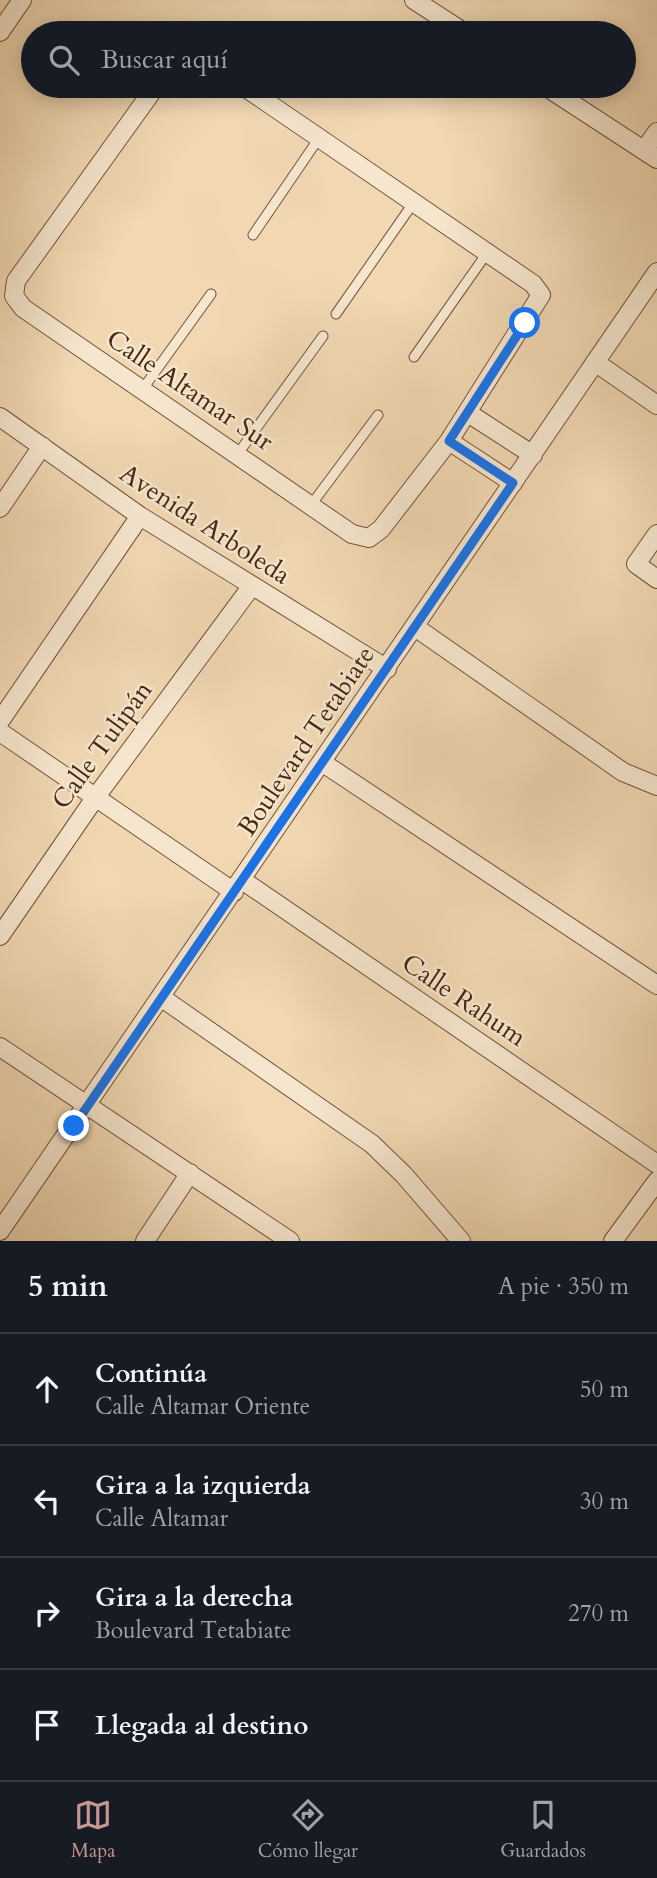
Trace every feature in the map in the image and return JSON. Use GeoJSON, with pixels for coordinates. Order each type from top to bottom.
{"type":"FeatureCollection","features":[{"type":"Feature","properties":{"kind":"street"},"geometry":{"type":"LineString","coordinates":[[0,32],[22,0]]}},
{"type":"Feature","properties":{"kind":"street"},"geometry":{"type":"LineString","coordinates":[[414,0],[446,21]]}},
{"type":"Feature","properties":{"kind":"street","name":"Calle Altamar Sur"},"geometry":{"type":"LineString","coordinates":[[147,98],[16,281],[14,296],[23,308],[361,538],[376,534],[449,441]]}},
{"type":"Feature","properties":{"kind":"street"},"geometry":{"type":"LineString","coordinates":[[261,98],[539,289],[539,301],[449,441],[513,483]]}},
{"type":"Feature","properties":{"kind":"street"},"geometry":{"type":"LineString","coordinates":[[563,98],[651,155],[657,132]]}},
{"type":"Feature","properties":{"kind":"street","name":"Boulevard Tetabiate"},"geometry":{"type":"LineString","coordinates":[[0,1231],[89,1105],[655,276]]}},
{"type":"Feature","properties":{"kind":"street"},"geometry":{"type":"LineString","coordinates":[[595,362],[657,405]]}},
{"type":"Feature","properties":{"kind":"street"},"geometry":{"type":"LineString","coordinates":[[468,413],[533,455]]}},
{"type":"Feature","properties":{"kind":"street","name":"Avenida Arboleda"},"geometry":{"type":"LineString","coordinates":[[0,417],[140,516],[387,669]]}},
{"type":"Feature","properties":{"kind":"street"},"geometry":{"type":"LineString","coordinates":[[0,508],[42,446]]}},
{"type":"Feature","properties":{"kind":"street"},"geometry":{"type":"LineString","coordinates":[[0,721],[140,516]]}},
{"type":"Feature","properties":{"kind":"street"},"geometry":{"type":"LineString","coordinates":[[657,534],[636,564],[657,579]]}},
{"type":"Feature","properties":{"kind":"street","name":"Calle Tulipán"},"geometry":{"type":"LineString","coordinates":[[0,936],[95,798],[251,587]]}},
{"type":"Feature","properties":{"kind":"street"},"geometry":{"type":"LineString","coordinates":[[415,627],[623,772],[657,786]]}},
{"type":"Feature","properties":{"kind":"street","name":"Calle Rahum"},"geometry":{"type":"LineString","coordinates":[[0,732],[95,798],[238,886],[657,1164]]}},
{"type":"Feature","properties":{"kind":"street"},"geometry":{"type":"LineString","coordinates":[[323,763],[657,985]]}},
{"type":"Feature","properties":{"kind":"street"},"geometry":{"type":"LineString","coordinates":[[162,998],[372,1144],[404,1175],[461,1241]]}},
{"type":"Feature","properties":{"kind":"street"},"geometry":{"type":"LineString","coordinates":[[0,1047],[289,1241]]}},
{"type":"Feature","properties":{"kind":"street"},"geometry":{"type":"LineString","coordinates":[[145,1241],[190,1173]]}},
{"type":"Feature","properties":{"kind":"street"},"geometry":{"type":"LineString","coordinates":[[613,1241],[657,1181]]}},
{"type":"Feature","properties":{"kind":"lane"},"geometry":{"type":"LineString","coordinates":[[253,235],[320,137]]}},
{"type":"Feature","properties":{"kind":"lane"},"geometry":{"type":"LineString","coordinates":[[336,314],[414,202]]}},
{"type":"Feature","properties":{"kind":"lane"},"geometry":{"type":"LineString","coordinates":[[414,357],[487,253]]}},
{"type":"Feature","properties":{"kind":"lane"},"geometry":{"type":"LineString","coordinates":[[142,390],[211,294]]}},
{"type":"Feature","properties":{"kind":"lane"},"geometry":{"type":"LineString","coordinates":[[237,455],[323,337]]}},
{"type":"Feature","properties":{"kind":"lane"},"geometry":{"type":"LineString","coordinates":[[311,505],[378,415]]}},
{"type":"Feature","properties":{"kind":"route"},"geometry":{"type":"LineString","coordinates":[[74,1126],[513,483],[449,441],[525,323]]}}]}
